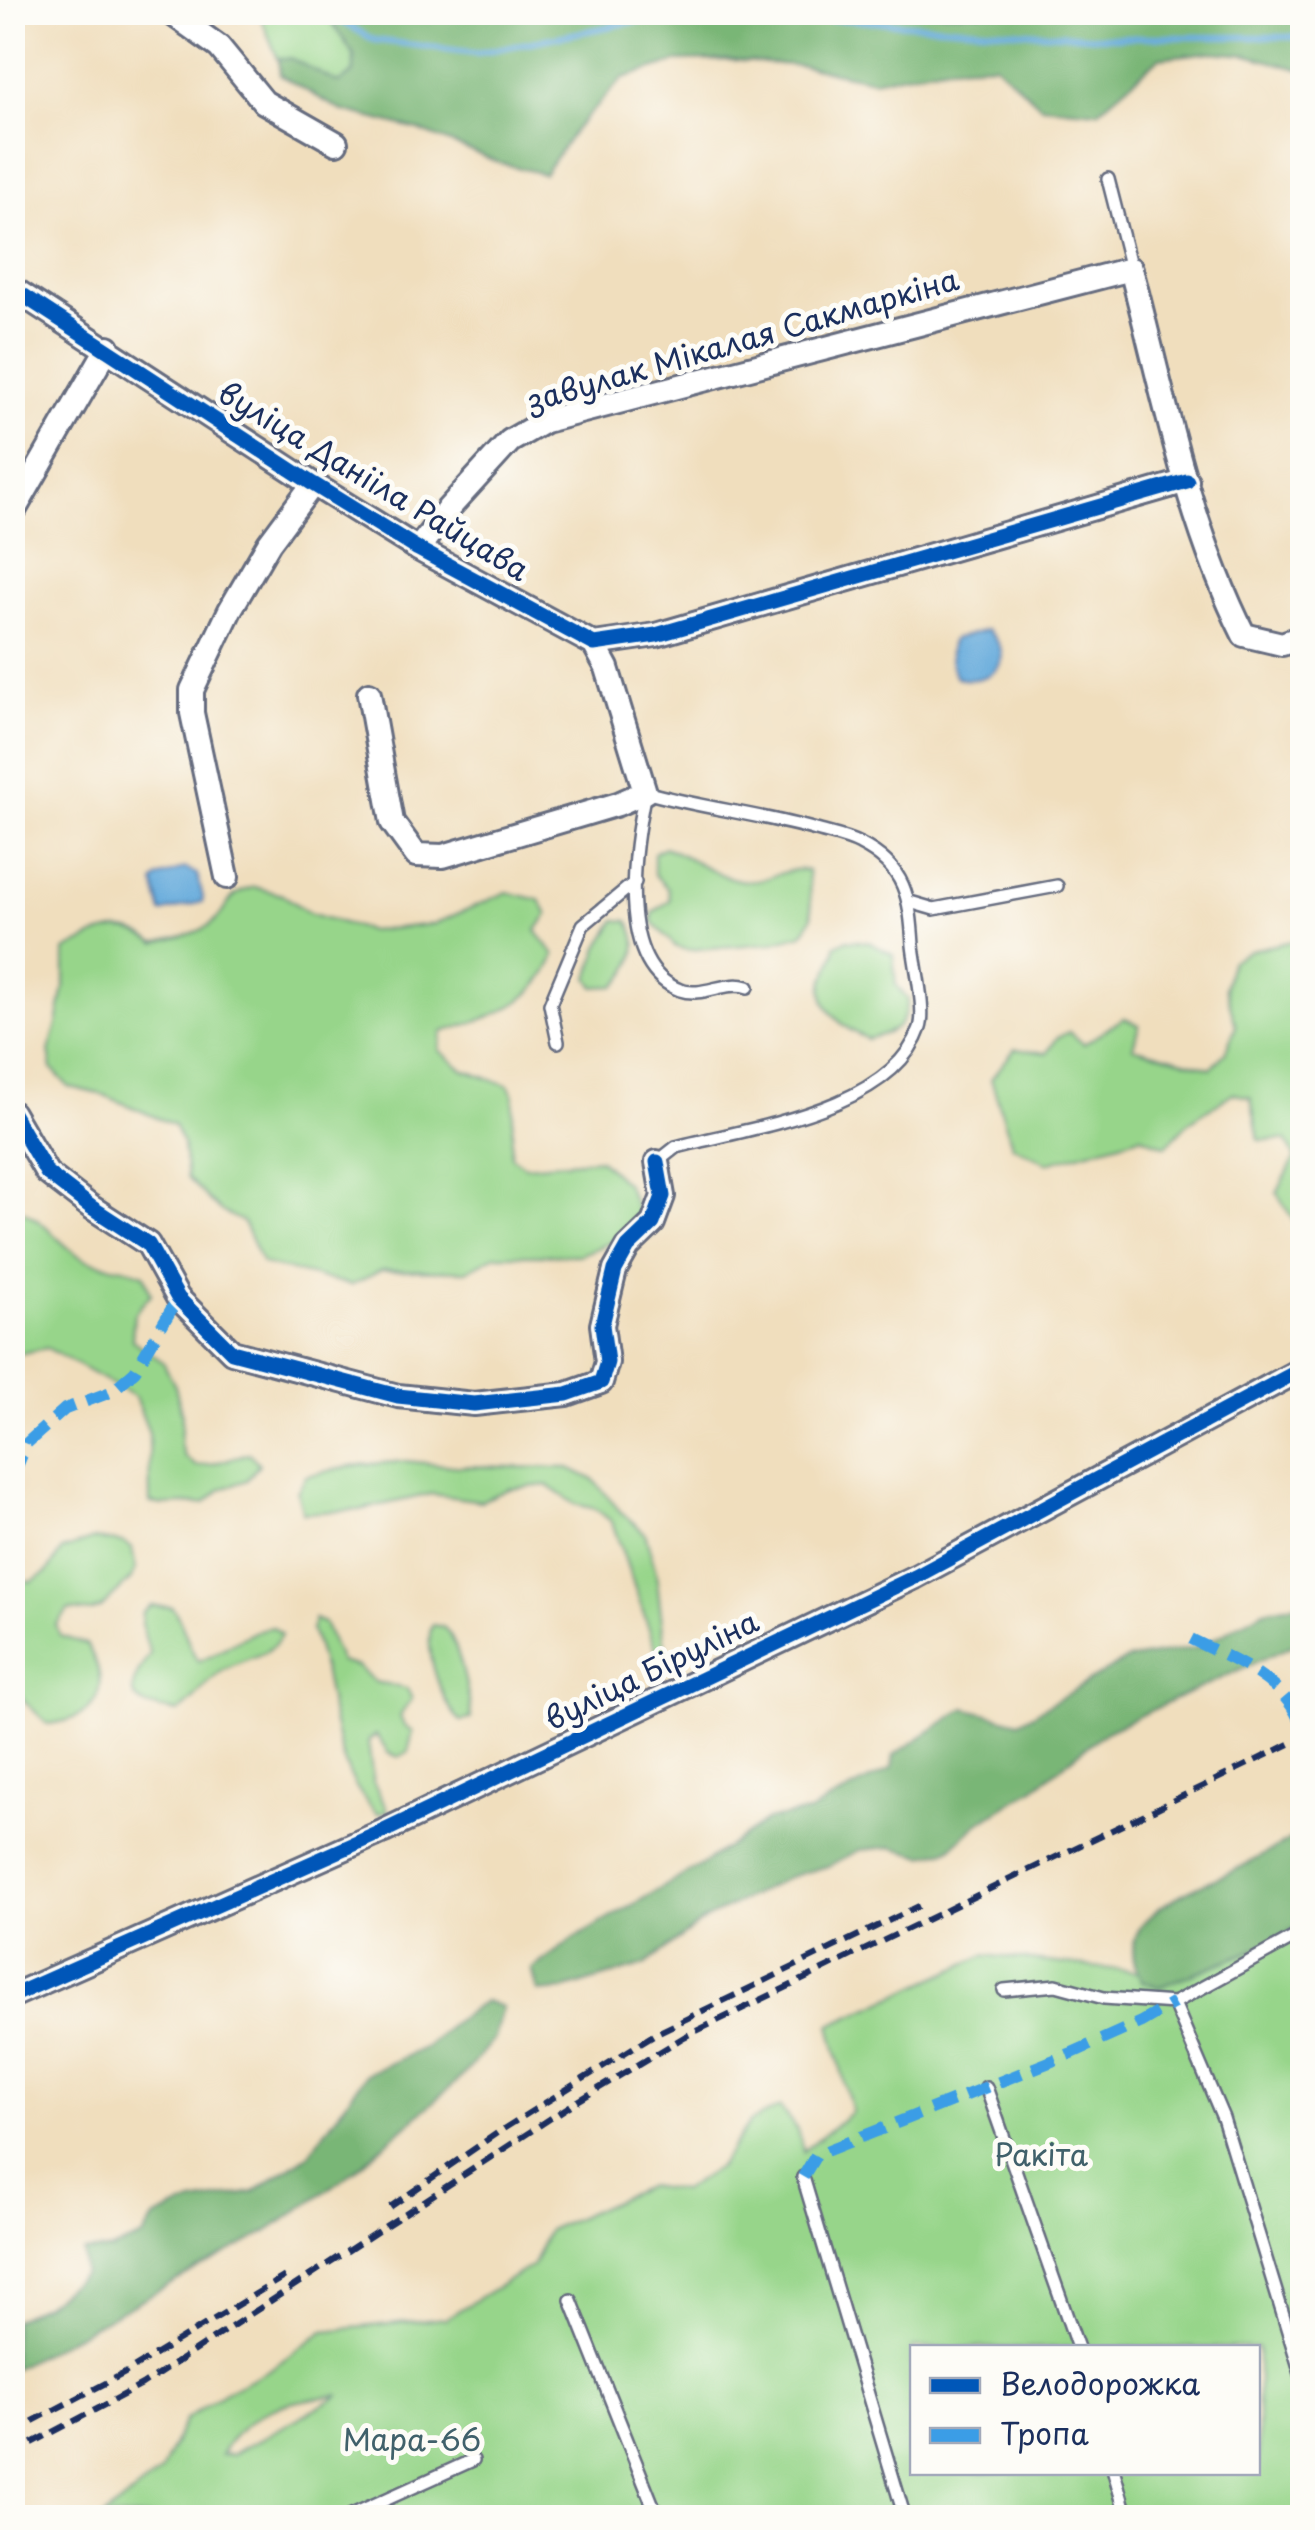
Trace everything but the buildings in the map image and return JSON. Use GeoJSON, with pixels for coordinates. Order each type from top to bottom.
{"type":"FeatureCollection","features":[{"type":"Feature","properties":{"kind":"street"},"geometry":{"type":"LineString","coordinates":[[170,12],[219,47],[264,102],[336,143]]}},
{"type":"Feature","properties":{"kind":"street"},"geometry":{"type":"LineString","coordinates":[[1131,269],[1186,481],[1224,596],[1244,635],[1282,644],[1302,637]]}},
{"type":"Feature","properties":{"kind":"street","name":"завулак Мікалая Сакмаркіна"},"geometry":{"type":"LineString","coordinates":[[418,549],[448,509],[510,441],[545,421],[1131,269]]}},
{"type":"Feature","properties":{"kind":"street","name":"вуліца Данііла Райцава"},"geometry":{"type":"LineString","coordinates":[[12,288],[418,549],[594,644]]}},
{"type":"Feature","properties":{"kind":"street"},"geometry":{"type":"LineString","coordinates":[[12,514],[108,347]]}},
{"type":"Feature","properties":{"kind":"street"},"geometry":{"type":"LineString","coordinates":[[369,694],[392,822],[416,855],[444,856],[618,804],[645,792],[607,668],[594,644],[656,635],[1186,481]]}},
{"type":"Feature","properties":{"kind":"street"},"geometry":{"type":"LineString","coordinates":[[227,877],[192,714],[192,690],[230,610],[269,542],[313,484]]}},
{"type":"Feature","properties":{"kind":"street"},"geometry":{"type":"LineString","coordinates":[[12,1113],[48,1173],[148,1244],[178,1298],[232,1352],[398,1396],[474,1404],[567,1394],[601,1382],[607,1362],[602,1325],[615,1270],[628,1248],[653,1224],[663,1196],[657,1162]]}},
{"type":"Feature","properties":{"kind":"street","name":"вуліца Біруліна"},"geometry":{"type":"LineString","coordinates":[[12,1996],[384,1831],[916,1576],[1302,1369]]}},
{"type":"Feature","properties":{"kind":"lane"},"geometry":{"type":"LineString","coordinates":[[1108,179],[1131,269]]}},
{"type":"Feature","properties":{"kind":"lane"},"geometry":{"type":"LineString","coordinates":[[657,1162],[676,1147],[826,1108],[870,1084],[906,1057],[922,1024],[910,902],[902,881],[883,858],[858,842],[784,821],[678,802],[645,792],[634,913],[645,958],[658,977],[690,992],[734,983],[748,987]]}},
{"type":"Feature","properties":{"kind":"lane"},"geometry":{"type":"LineString","coordinates":[[558,1042],[550,1004],[582,925],[635,882]]}},
{"type":"Feature","properties":{"kind":"lane"},"geometry":{"type":"LineString","coordinates":[[910,902],[934,909],[1057,886]]}},
{"type":"Feature","properties":{"kind":"lane"},"geometry":{"type":"LineString","coordinates":[[1004,1990],[1056,1984],[1104,1998],[1174,2002],[1302,1934]]}},
{"type":"Feature","properties":{"kind":"lane"},"geometry":{"type":"LineString","coordinates":[[1174,2002],[1223,2118],[1302,2377]]}},
{"type":"Feature","properties":{"kind":"lane"},"geometry":{"type":"LineString","coordinates":[[986,2087],[1077,2345]]}},
{"type":"Feature","properties":{"kind":"lane"},"geometry":{"type":"LineString","coordinates":[[803,2178],[905,2518]]}},
{"type":"Feature","properties":{"kind":"lane"},"geometry":{"type":"LineString","coordinates":[[571,2300],[658,2518]]}},
{"type":"Feature","properties":{"kind":"lane"},"geometry":{"type":"LineString","coordinates":[[344,2518],[474,2460]]}},
{"type":"Feature","properties":{"kind":"lane"},"geometry":{"type":"LineString","coordinates":[[1115,2475],[1127,2518]]}},
{"type":"Feature","properties":{"kind":"green space"},"geometry":{"type":"Polygon","coordinates":[[[334,12],[1302,13],[1302,70],[1247,55],[1211,52],[1159,58],[1098,111],[1041,106],[995,64],[948,66],[873,80],[803,66],[729,60],[679,61],[623,78],[574,131],[544,174],[500,163],[418,130],[340,110],[280,75],[278,59],[290,58],[339,83],[354,72],[354,55],[331,21],[334,12]]]}},
{"type":"Feature","properties":{"kind":"green space"},"geometry":{"type":"Polygon","coordinates":[[[259,13],[334,13],[331,21],[354,55],[354,72],[339,84],[290,58],[278,59],[259,13]]]}},
{"type":"Feature","properties":{"kind":"green space"},"geometry":{"type":"Polygon","coordinates":[[[664,847],[725,876],[745,881],[792,870],[808,871],[812,917],[803,934],[770,943],[687,950],[676,947],[652,921],[653,913],[670,900],[668,889],[654,874],[654,853],[664,847]]]}},
{"type":"Feature","properties":{"kind":"green space"},"geometry":{"type":"Polygon","coordinates":[[[254,887],[283,895],[309,913],[370,931],[434,924],[507,892],[540,900],[548,915],[536,931],[555,955],[547,972],[524,998],[510,1007],[443,1032],[439,1050],[463,1070],[508,1085],[514,1096],[511,1156],[525,1166],[599,1159],[626,1184],[639,1214],[625,1237],[579,1255],[496,1255],[466,1271],[382,1270],[352,1285],[262,1264],[243,1222],[219,1210],[187,1178],[183,1145],[174,1125],[104,1095],[69,1087],[52,1069],[49,1051],[65,982],[65,951],[109,931],[130,931],[156,943],[192,934],[218,918],[237,894],[254,887]]]}},
{"type":"Feature","properties":{"kind":"green space"},"geometry":{"type":"Polygon","coordinates":[[[616,920],[628,921],[633,930],[634,956],[615,986],[595,987],[589,978],[599,947],[616,920]]]}},
{"type":"Feature","properties":{"kind":"green space"},"geometry":{"type":"Polygon","coordinates":[[[1302,939],[1302,1235],[1277,1193],[1295,1158],[1286,1140],[1259,1140],[1251,1098],[1233,1093],[1190,1121],[1166,1146],[1141,1136],[1048,1163],[1012,1145],[991,1079],[1015,1049],[1047,1053],[1057,1038],[1069,1032],[1084,1044],[1124,1018],[1139,1025],[1133,1047],[1211,1068],[1225,1053],[1236,1026],[1225,987],[1231,961],[1251,950],[1302,939]]]}},
{"type":"Feature","properties":{"kind":"green space"},"geometry":{"type":"Polygon","coordinates":[[[846,940],[869,942],[893,955],[896,985],[908,1000],[901,1024],[892,1031],[868,1039],[852,1031],[830,1011],[823,994],[824,980],[836,945],[846,940]]]}},
{"type":"Feature","properties":{"kind":"green space"},"geometry":{"type":"Polygon","coordinates":[[[13,1207],[35,1218],[80,1257],[144,1274],[151,1294],[134,1314],[132,1340],[163,1362],[175,1386],[182,1415],[180,1444],[184,1456],[196,1466],[249,1453],[259,1464],[247,1480],[221,1489],[205,1503],[150,1503],[149,1433],[135,1397],[47,1348],[13,1355],[13,1207]]]}},
{"type":"Feature","properties":{"kind":"green space"},"geometry":{"type":"Polygon","coordinates":[[[406,1461],[569,1468],[594,1480],[645,1533],[656,1572],[666,1655],[658,1655],[612,1522],[596,1509],[575,1504],[547,1485],[509,1489],[481,1501],[431,1494],[359,1510],[303,1513],[297,1492],[306,1476],[350,1466],[406,1461]]]}},
{"type":"Feature","properties":{"kind":"green space"},"geometry":{"type":"Polygon","coordinates":[[[94,1539],[132,1548],[136,1569],[101,1608],[91,1612],[69,1610],[56,1625],[60,1636],[86,1644],[99,1674],[99,1686],[90,1708],[65,1721],[48,1724],[24,1701],[13,1681],[13,1577],[31,1582],[47,1572],[62,1550],[94,1539]]]}},
{"type":"Feature","properties":{"kind":"green space"},"geometry":{"type":"Polygon","coordinates":[[[1302,1603],[1302,1641],[1106,1731],[1037,1786],[977,1824],[950,1849],[924,1856],[891,1847],[860,1850],[828,1866],[789,1877],[704,1920],[645,1965],[563,1990],[538,1992],[532,1969],[572,1940],[703,1864],[767,1820],[809,1812],[892,1768],[894,1755],[965,1708],[1019,1722],[1126,1660],[1200,1647],[1264,1610],[1302,1603]]]}},
{"type":"Feature","properties":{"kind":"green space"},"geometry":{"type":"Polygon","coordinates":[[[151,1606],[172,1607],[198,1661],[263,1629],[273,1627],[281,1634],[265,1652],[220,1673],[178,1712],[161,1709],[140,1701],[133,1689],[150,1654],[141,1624],[142,1613],[151,1606]]]}},
{"type":"Feature","properties":{"kind":"green space"},"geometry":{"type":"Polygon","coordinates":[[[314,1619],[324,1623],[340,1662],[358,1667],[375,1682],[407,1689],[412,1699],[400,1716],[404,1726],[413,1732],[408,1752],[399,1757],[388,1753],[376,1735],[368,1741],[373,1782],[388,1811],[378,1814],[349,1774],[311,1630],[314,1619]]]}},
{"type":"Feature","properties":{"kind":"green space"},"geometry":{"type":"Polygon","coordinates":[[[432,1625],[441,1626],[451,1637],[471,1719],[461,1721],[441,1690],[430,1648],[432,1625]]]}},
{"type":"Feature","properties":{"kind":"green space"},"geometry":{"type":"Polygon","coordinates":[[[1302,1833],[1302,1925],[1249,1952],[1159,1987],[1142,1981],[1134,1959],[1135,1939],[1158,1909],[1302,1833]]]}},
{"type":"Feature","properties":{"kind":"green space","name":"Ракіта"},"geometry":{"type":"Polygon","coordinates":[[[1302,1917],[1302,2517],[102,2518],[161,2472],[185,2420],[223,2393],[269,2370],[324,2331],[446,2318],[533,2265],[548,2230],[648,2186],[682,2191],[719,2167],[750,2122],[780,2107],[798,2131],[803,2151],[852,2112],[830,2025],[985,1955],[1175,1976],[1302,1917]],[[340,2395],[287,2404],[257,2416],[232,2438],[221,2455],[233,2454],[340,2395]]]}},
{"type":"Feature","properties":{"kind":"green space"},"geometry":{"type":"Polygon","coordinates":[[[485,2001],[502,2007],[494,2038],[463,2076],[353,2172],[267,2232],[13,2369],[13,2320],[45,2305],[84,2274],[83,2252],[112,2250],[143,2237],[154,2219],[183,2205],[254,2192],[309,2154],[366,2074],[426,2047],[485,2001]]]}},
{"type":"Feature","properties":{"kind":"water"},"geometry":{"type":"Polygon","coordinates":[[[987,630],[1001,651],[997,668],[981,678],[956,678],[950,659],[953,639],[987,630]]]}},
{"type":"Feature","properties":{"kind":"water"},"geometry":{"type":"Polygon","coordinates":[[[185,868],[197,874],[202,902],[162,913],[154,883],[185,868]]]}},
{"type":"Feature","properties":{"kind":"waterway"},"geometry":{"type":"LineString","coordinates":[[325,12],[374,40],[477,53],[662,16],[849,20],[1102,37],[1302,37]]}},
{"type":"Feature","properties":{"kind":"railway"},"geometry":{"type":"LineString","coordinates":[[12,2454],[142,2385],[568,2107],[684,2037],[1302,1738]]}},
{"type":"Feature","properties":{"kind":"railway"},"geometry":{"type":"LineString","coordinates":[[390,2207],[500,2131],[655,2034],[919,1906]]}},
{"type":"Feature","properties":{"kind":"railway"},"geometry":{"type":"LineString","coordinates":[[12,2432],[125,2373],[290,2273]]}},
{"type":"Feature","properties":{"kind":"marked path"},"geometry":{"type":"LineString","coordinates":[[12,1478],[27,1443],[65,1409],[111,1392],[135,1371],[178,1298]]}},
{"type":"Feature","properties":{"kind":"marked path"},"geometry":{"type":"LineString","coordinates":[[1191,1639],[1272,1684],[1295,1711],[1302,1728]]}},
{"type":"Feature","properties":{"kind":"marked path"},"geometry":{"type":"LineString","coordinates":[[803,2177],[816,2155],[1072,2053],[1174,2003]]}},
{"type":"Feature","properties":{"kind":"cycle path"},"geometry":{"type":"LineString","coordinates":[[12,288],[418,549],[594,644],[656,635],[1187,481]]}},
{"type":"Feature","properties":{"kind":"cycle path"},"geometry":{"type":"LineString","coordinates":[[12,1113],[47,1173],[148,1244],[178,1298],[232,1352],[398,1396],[474,1404],[567,1394],[601,1382],[607,1362],[602,1325],[615,1270],[628,1247],[653,1223],[663,1196],[657,1162]]}},
{"type":"Feature","properties":{"kind":"cycle path"},"geometry":{"type":"LineString","coordinates":[[12,1996],[384,1831],[915,1577],[1302,1369]]}},
{"type":"Feature","properties":{"kind":"park label","name":"Мара-66"},"geometry":{"type":"Point","coordinates":[412,2441]}}]}
